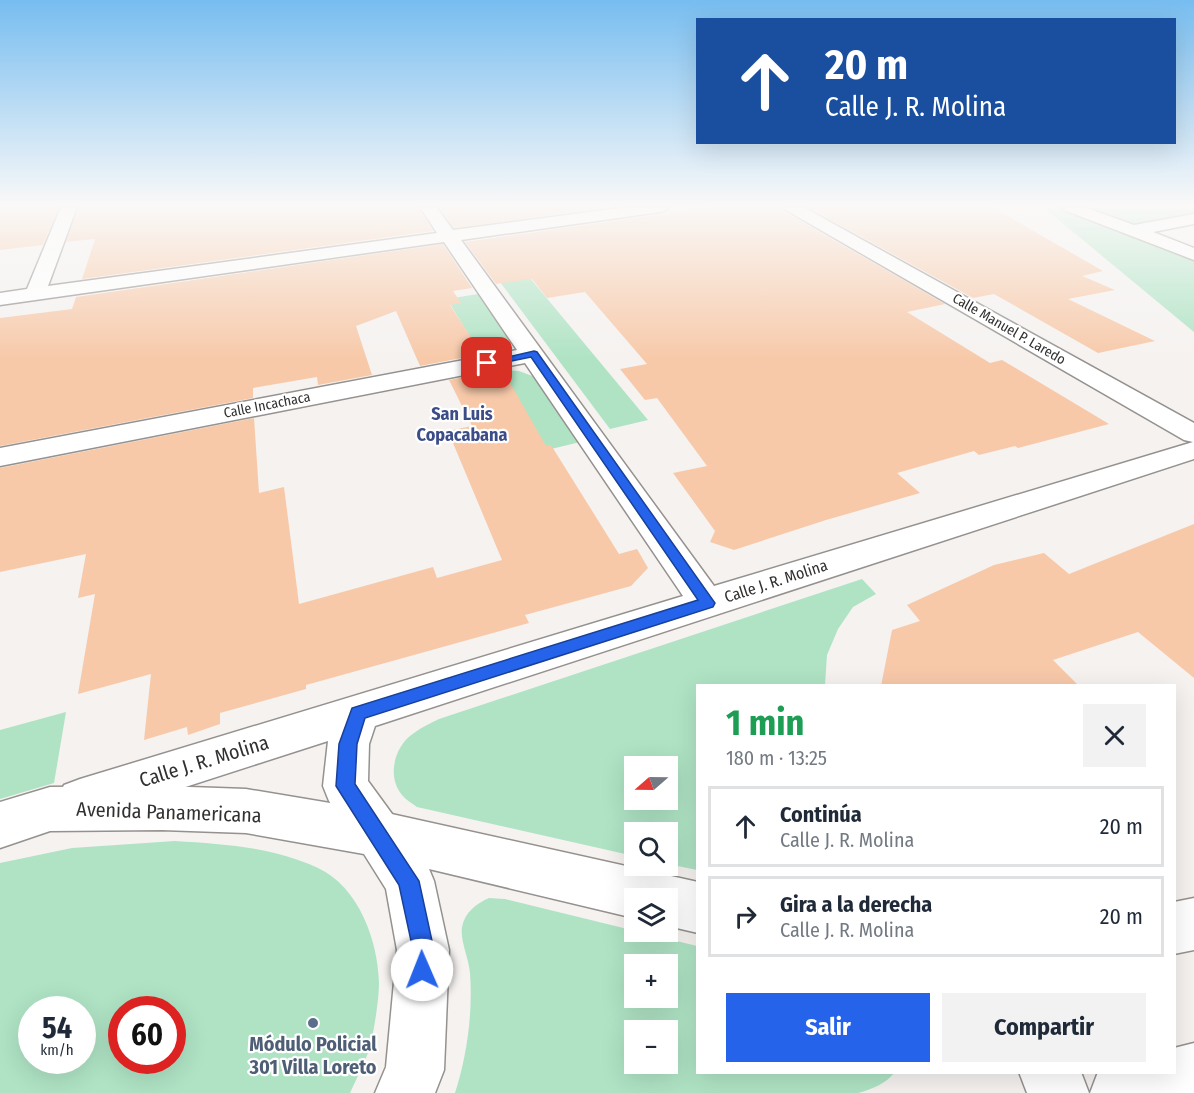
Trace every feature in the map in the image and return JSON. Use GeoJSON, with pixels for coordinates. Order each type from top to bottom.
{"type":"FeatureCollection","features":[{"type":"Feature","properties":{"kind":"street"},"geometry":{"type":"LineString","coordinates":[[35,294],[49,258]]}},
{"type":"Feature","properties":{"kind":"street"},"geometry":{"type":"LineString","coordinates":[[0,299],[292,258]]}},
{"type":"Feature","properties":{"kind":"street"},"geometry":{"type":"LineString","coordinates":[[465,258],[707,603]]}},
{"type":"Feature","properties":{"kind":"street","name":"Calle Manuel P. Laredo"},"geometry":{"type":"LineString","coordinates":[[882,258],[1194,434]]}},
{"type":"Feature","properties":{"kind":"street","name":"Calle Incachaca"},"geometry":{"type":"LineString","coordinates":[[0,457],[534,354]]}},
{"type":"Feature","properties":{"kind":"street","name":"Calle J. R. Molina"},"geometry":{"type":"LineString","coordinates":[[50,809],[1194,450]]}},
{"type":"Feature","properties":{"kind":"street"},"geometry":{"type":"LineString","coordinates":[[358,713],[348,744],[345,786],[409,881],[423,950],[415,1070],[405,1093]]}},
{"type":"Feature","properties":{"kind":"street","name":"Avenida Panamericana"},"geometry":{"type":"LineString","coordinates":[[0,825],[50,809],[162,808],[246,811],[378,834],[624,891]]}},
{"type":"Feature","properties":{"kind":"street"},"geometry":{"type":"LineString","coordinates":[[678,903],[696,908]]}},
{"type":"Feature","properties":{"kind":"street"},"geometry":{"type":"LineString","coordinates":[[1176,928],[1194,924]]}},
{"type":"Feature","properties":{"kind":"street"},"geometry":{"type":"LineString","coordinates":[[1120,1093],[1194,1072]]}},
{"type":"Feature","properties":{"kind":"street"},"geometry":{"type":"LineString","coordinates":[[1049,1074],[1059,1093]]}},
{"type":"Feature","properties":{"kind":"green space"},"geometry":{"type":"Polygon","coordinates":[[[1105,258],[1194,258],[1194,332],[1105,258]]]}},
{"type":"Feature","properties":{"kind":"green space"},"geometry":{"type":"Polygon","coordinates":[[[530,278],[648,420],[610,429],[500,282],[530,278]]]}},
{"type":"Feature","properties":{"kind":"green space"},"geometry":{"type":"Polygon","coordinates":[[[478,294],[508,337],[505,347],[483,358],[447,299],[478,294]]]}},
{"type":"Feature","properties":{"kind":"green space"},"geometry":{"type":"Polygon","coordinates":[[[490,371],[519,371],[535,377],[580,442],[539,452],[490,371]]]}},
{"type":"Feature","properties":{"kind":"green space"},"geometry":{"type":"Polygon","coordinates":[[[862,579],[876,594],[853,607],[838,629],[827,655],[825,684],[696,684],[696,870],[678,866],[678,822],[624,822],[624,854],[417,807],[404,797],[394,779],[395,761],[407,738],[439,719],[862,579]]]}},
{"type":"Feature","properties":{"kind":"green space"},"geometry":{"type":"Polygon","coordinates":[[[66,712],[54,783],[0,799],[0,730],[66,712]]]}},
{"type":"Feature","properties":{"kind":"green space"},"geometry":{"type":"Polygon","coordinates":[[[175,841],[230,845],[284,855],[318,868],[332,877],[345,888],[364,917],[378,967],[378,998],[372,1040],[350,1093],[0,1093],[0,863],[72,848],[175,841]]]}},
{"type":"Feature","properties":{"kind":"green space"},"geometry":{"type":"Polygon","coordinates":[[[489,898],[505,899],[624,928],[624,942],[678,941],[696,946],[696,1074],[893,1074],[878,1086],[858,1093],[455,1093],[466,1049],[470,1018],[470,973],[462,938],[463,922],[468,913],[489,898]]]}},
{"type":"Feature","properties":{"kind":"building"},"geometry":{"type":"Polygon","coordinates":[[[89,258],[236,258],[82,279],[89,258]]]}},
{"type":"Feature","properties":{"kind":"building"},"geometry":{"type":"Polygon","coordinates":[[[346,258],[452,258],[472,288],[453,291],[461,303],[450,305],[482,354],[420,366],[396,311],[356,326],[372,375],[318,385],[317,377],[253,388],[253,398],[0,446],[0,318],[72,309],[76,297],[346,258]]]}},
{"type":"Feature","properties":{"kind":"building"},"geometry":{"type":"Polygon","coordinates":[[[477,258],[865,258],[945,304],[907,312],[990,363],[1002,360],[1109,424],[1018,448],[1015,446],[979,455],[974,451],[897,473],[920,493],[734,550],[710,542],[715,531],[673,473],[707,466],[657,398],[645,400],[620,369],[647,364],[585,292],[547,298],[532,279],[496,284],[477,258]]]}},
{"type":"Feature","properties":{"kind":"building"},"geometry":{"type":"Polygon","coordinates":[[[900,258],[1080,258],[1103,271],[1082,276],[1115,290],[1068,299],[1155,341],[1098,353],[994,294],[973,298],[900,258]]]}},
{"type":"Feature","properties":{"kind":"building"},"geometry":{"type":"Polygon","coordinates":[[[494,371],[501,382],[509,381],[546,446],[551,445],[619,554],[637,549],[648,568],[631,586],[525,615],[529,623],[306,685],[306,689],[220,713],[220,724],[188,735],[187,727],[144,740],[151,674],[78,694],[95,594],[78,598],[86,554],[0,572],[0,468],[254,418],[259,493],[284,487],[299,604],[433,567],[437,578],[502,560],[448,431],[472,426],[449,380],[494,371]]]}},
{"type":"Feature","properties":{"kind":"building"},"geometry":{"type":"Polygon","coordinates":[[[1194,524],[1194,678],[1138,632],[1053,660],[1077,684],[881,684],[892,630],[920,621],[907,605],[994,565],[1044,553],[1069,574],[1194,524]]]}},
{"type":"Feature","properties":{"kind":"place","name":"Módulo Policial 301 Villa Loreto"},"geometry":{"type":"Point","coordinates":[313,1023]}},
{"type":"Feature","properties":{"kind":"district","name":"San Luis Copacabana"},"geometry":{"type":"Point","coordinates":[462,424]}},
{"type":"Feature","properties":{"kind":"route"},"geometry":{"type":"LineString","coordinates":[[422,970],[423,950],[409,881],[345,786],[348,744],[358,713],[707,603],[534,354],[487,363]]}}]}
